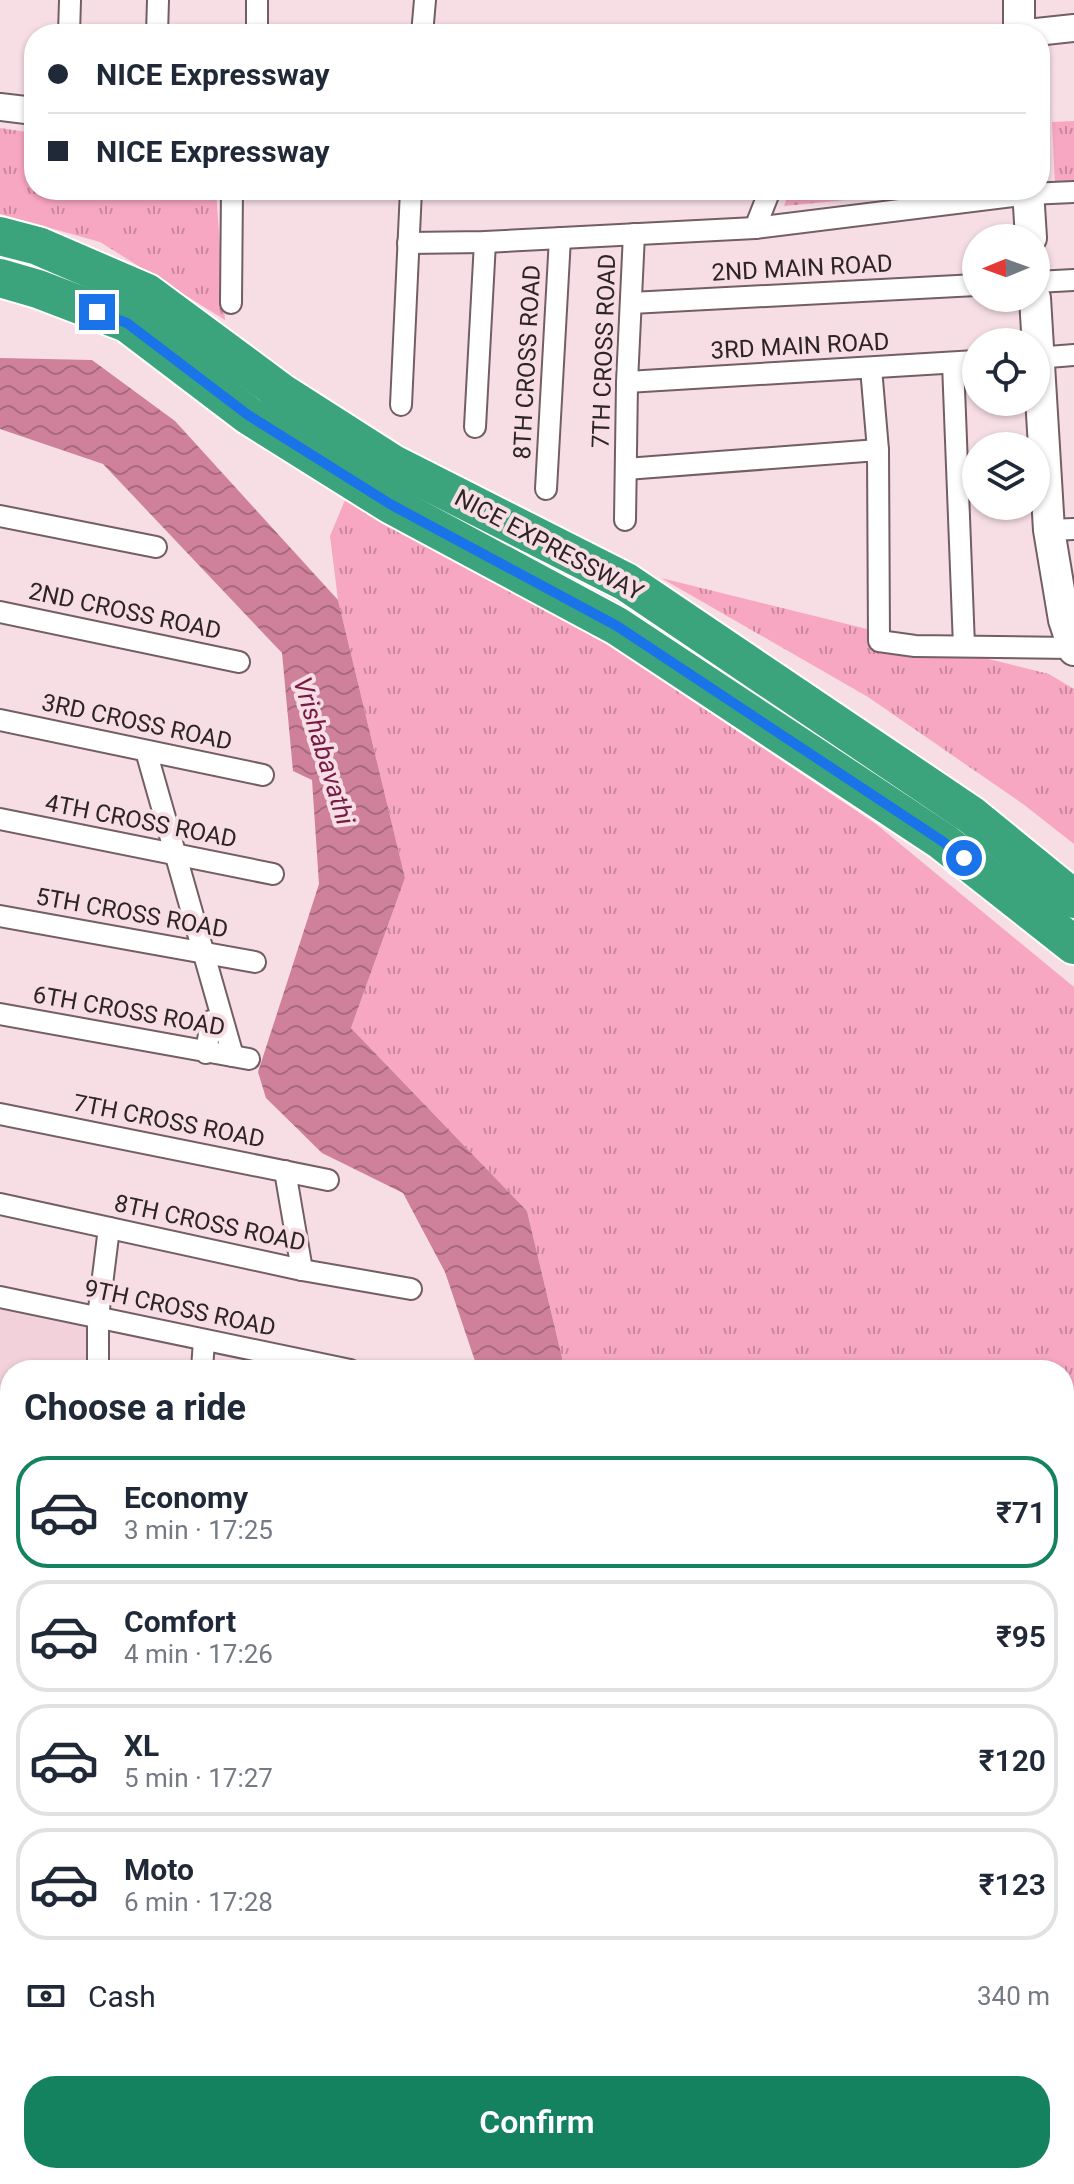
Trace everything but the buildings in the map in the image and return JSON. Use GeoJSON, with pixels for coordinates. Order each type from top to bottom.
{"type":"FeatureCollection","features":[{"type":"Feature","properties":{"kind":"highway","name":"NICE EXPRESSWAY"},"geometry":{"type":"LineString","coordinates":[[0,236],[38,246],[147,293],[282,393],[393,464],[626,582],[971,815],[1074,899]]}},
{"type":"Feature","properties":{"kind":"highway","name":"NICE EXPRESSWAY"},"geometry":{"type":"LineString","coordinates":[[0,278],[127,323],[248,415],[390,504],[617,626],[942,841],[1074,945]]}},
{"type":"Feature","properties":{"kind":"main road"},"geometry":{"type":"LineString","coordinates":[[1019,0],[1019,24]]}},
{"type":"Feature","properties":{"kind":"main road"},"geometry":{"type":"LineString","coordinates":[[1029,200],[1030,224]]}},
{"type":"Feature","properties":{"kind":"main road"},"geometry":{"type":"LineString","coordinates":[[1045,416],[1061,529],[1071,634]]}},
{"type":"Feature","properties":{"kind":"street"},"geometry":{"type":"LineString","coordinates":[[69,24],[70,0]]}},
{"type":"Feature","properties":{"kind":"street"},"geometry":{"type":"LineString","coordinates":[[157,24],[158,0]]}},
{"type":"Feature","properties":{"kind":"street"},"geometry":{"type":"LineString","coordinates":[[257,0],[257,24]]}},
{"type":"Feature","properties":{"kind":"street"},"geometry":{"type":"LineString","coordinates":[[423,24],[425,0]]}},
{"type":"Feature","properties":{"kind":"street"},"geometry":{"type":"LineString","coordinates":[[1050,31],[1074,28]]}},
{"type":"Feature","properties":{"kind":"street"},"geometry":{"type":"LineString","coordinates":[[0,107],[24,110]]}},
{"type":"Feature","properties":{"kind":"street"},"geometry":{"type":"LineString","coordinates":[[1050,192],[1074,192]]}},
{"type":"Feature","properties":{"kind":"street"},"geometry":{"type":"LineString","coordinates":[[231,303],[232,200]]}},
{"type":"Feature","properties":{"kind":"street"},"geometry":{"type":"LineString","coordinates":[[401,405],[410,200]]}},
{"type":"Feature","properties":{"kind":"street"},"geometry":{"type":"LineString","coordinates":[[755,228],[766,200]]}},
{"type":"Feature","properties":{"kind":"street"},"geometry":{"type":"LineString","coordinates":[[408,243],[755,228],[967,200]]}},
{"type":"Feature","properties":{"kind":"street","name":"7TH CROSS ROAD"},"geometry":{"type":"LineString","coordinates":[[625,520],[634,234]]}},
{"type":"Feature","properties":{"kind":"street","name":"8TH CROSS ROAD"},"geometry":{"type":"LineString","coordinates":[[546,489],[560,238]]}},
{"type":"Feature","properties":{"kind":"street"},"geometry":{"type":"LineString","coordinates":[[475,427],[485,242]]}},
{"type":"Feature","properties":{"kind":"street"},"geometry":{"type":"LineString","coordinates":[[1050,281],[1074,280]]}},
{"type":"Feature","properties":{"kind":"street","name":"2ND MAIN ROAD"},"geometry":{"type":"LineString","coordinates":[[631,303],[962,286]]}},
{"type":"Feature","properties":{"kind":"street"},"geometry":{"type":"LineString","coordinates":[[1050,357],[1074,355]]}},
{"type":"Feature","properties":{"kind":"street","name":"3RD MAIN ROAD"},"geometry":{"type":"LineString","coordinates":[[627,382],[962,362]]}},
{"type":"Feature","properties":{"kind":"street"},"geometry":{"type":"LineString","coordinates":[[953,363],[964,646]]}},
{"type":"Feature","properties":{"kind":"street"},"geometry":{"type":"LineString","coordinates":[[871,368],[878,450],[879,641],[915,646],[964,646],[1071,634]]}},
{"type":"Feature","properties":{"kind":"street"},"geometry":{"type":"LineString","coordinates":[[626,469],[878,450]]}},
{"type":"Feature","properties":{"kind":"street"},"geometry":{"type":"LineString","coordinates":[[0,516],[156,547]]}},
{"type":"Feature","properties":{"kind":"street","name":"2ND CROSS ROAD"},"geometry":{"type":"LineString","coordinates":[[0,612],[239,662]]}},
{"type":"Feature","properties":{"kind":"street","name":"3RD CROSS ROAD"},"geometry":{"type":"LineString","coordinates":[[0,720],[263,775]]}},
{"type":"Feature","properties":{"kind":"street"},"geometry":{"type":"LineString","coordinates":[[146,751],[204,953]]}},
{"type":"Feature","properties":{"kind":"street","name":"4TH CROSS ROAD"},"geometry":{"type":"LineString","coordinates":[[0,819],[273,874]]}},
{"type":"Feature","properties":{"kind":"street","name":"5TH CROSS ROAD"},"geometry":{"type":"LineString","coordinates":[[0,916],[255,962]]}},
{"type":"Feature","properties":{"kind":"street","name":"6TH CROSS ROAD"},"geometry":{"type":"LineString","coordinates":[[0,1014],[241,1058],[204,953]]}},
{"type":"Feature","properties":{"kind":"street"},"geometry":{"type":"LineString","coordinates":[[206,1053],[211,1021]]}},
{"type":"Feature","properties":{"kind":"street","name":"7TH CROSS ROAD"},"geometry":{"type":"LineString","coordinates":[[0,1114],[328,1180]]}},
{"type":"Feature","properties":{"kind":"street"},"geometry":{"type":"LineString","coordinates":[[285,1171],[302,1270]]}},
{"type":"Feature","properties":{"kind":"street","name":"8TH CROSS ROAD"},"geometry":{"type":"LineString","coordinates":[[0,1204],[302,1270],[411,1289]]}},
{"type":"Feature","properties":{"kind":"street"},"geometry":{"type":"LineString","coordinates":[[98,1360],[98,1317],[109,1228]]}},
{"type":"Feature","properties":{"kind":"street","name":"9TH CROSS ROAD"},"geometry":{"type":"LineString","coordinates":[[0,1297],[204,1340],[260,1360]]}},
{"type":"Feature","properties":{"kind":"street"},"geometry":{"type":"LineString","coordinates":[[203,1360],[204,1340]]}},
{"type":"Feature","properties":{"kind":"shaded area"},"geometry":{"type":"Polygon","coordinates":[[[0,1299],[93,1319],[93,1360],[0,1360],[0,1299]]]}},
{"type":"Feature","properties":{"kind":"green space"},"geometry":{"type":"Polygon","coordinates":[[[1074,121],[1074,186],[1055,187],[1052,122],[1074,121]]]}},
{"type":"Feature","properties":{"kind":"green space"},"geometry":{"type":"Polygon","coordinates":[[[0,128],[24,132],[24,200],[217,200],[225,320],[100,242],[0,214],[0,128]]]}},
{"type":"Feature","properties":{"kind":"green space"},"geometry":{"type":"Polygon","coordinates":[[[786,200],[846,200],[784,206],[786,200]]]}},
{"type":"Feature","properties":{"kind":"green space"},"geometry":{"type":"Polygon","coordinates":[[[345,500],[609,645],[876,824],[1074,987],[1074,1360],[563,1360],[527,1211],[351,1028],[405,878],[338,600],[330,536],[345,500]]]}},
{"type":"Feature","properties":{"kind":"green space"},"geometry":{"type":"Polygon","coordinates":[[[661,578],[1049,674],[1074,689],[1074,844],[1023,804],[868,697],[661,578]]]}},
{"type":"Feature","properties":{"kind":"water","name":"Vrishabavathi"},"geometry":{"type":"Polygon","coordinates":[[[0,358],[92,360],[175,421],[338,600],[405,878],[351,1028],[527,1211],[563,1360],[475,1360],[445,1272],[403,1193],[322,1153],[266,1098],[258,1072],[319,884],[312,780],[293,771],[282,653],[103,464],[0,429],[0,358]]]}},
{"type":"Feature","properties":{"kind":"route"},"geometry":{"type":"LineString","coordinates":[[97,312],[127,323],[248,415],[390,504],[617,626],[964,858]]}}]}
